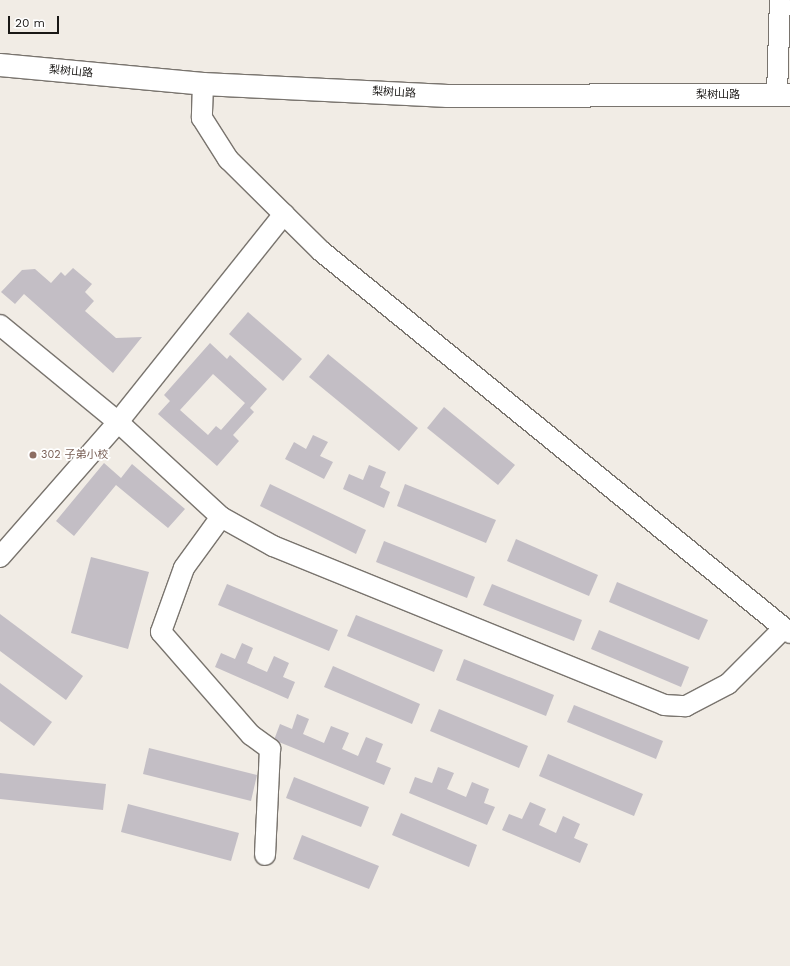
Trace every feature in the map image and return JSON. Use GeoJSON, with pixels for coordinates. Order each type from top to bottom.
{"type":"FeatureCollection","features":[{"type":"Feature","properties":{"kind":"main road","name":"梨树山路"},"geometry":{"type":"LineString","coordinates":[[0,65],[203,84],[448,96],[784,95]]}},
{"type":"Feature","properties":{"kind":"street"},"geometry":{"type":"LineString","coordinates":[[780,0],[784,95]]}},
{"type":"Feature","properties":{"kind":"street"},"geometry":{"type":"LineString","coordinates":[[0,325],[118,422],[221,517],[273,546],[664,706],[686,706],[728,684],[787,630],[327,256],[228,159],[202,118],[203,84]]}},
{"type":"Feature","properties":{"kind":"street"},"geometry":{"type":"LineString","coordinates":[[0,557],[118,422],[284,214]]}},
{"type":"Feature","properties":{"kind":"street"},"geometry":{"type":"LineString","coordinates":[[221,517],[184,568],[161,632],[250,735],[270,749],[265,855]]}},
{"type":"Feature","properties":{"kind":"building"},"geometry":{"type":"Polygon","coordinates":[[[73,268],[92,284],[85,292],[94,301],[85,311],[116,338],[142,337],[113,373],[24,294],[15,304],[1,292],[22,270],[35,269],[51,283],[61,272],[65,276],[73,268]]]}},
{"type":"Feature","properties":{"kind":"building"},"geometry":{"type":"Polygon","coordinates":[[[248,312],[302,359],[283,381],[229,334],[248,312]]]}},
{"type":"Feature","properties":{"kind":"building"},"geometry":{"type":"Polygon","coordinates":[[[210,343],[227,359],[230,355],[267,389],[250,408],[254,412],[233,435],[239,441],[217,466],[158,414],[170,401],[164,395],[210,343]],[[213,374],[180,410],[208,435],[216,426],[221,430],[245,403],[213,374]]]}},
{"type":"Feature","properties":{"kind":"building"},"geometry":{"type":"Polygon","coordinates":[[[328,354],[418,428],[399,451],[309,377],[328,354]]]}},
{"type":"Feature","properties":{"kind":"building"},"geometry":{"type":"Polygon","coordinates":[[[444,407],[515,465],[498,485],[427,428],[444,407]]]}},
{"type":"Feature","properties":{"kind":"building"},"geometry":{"type":"Polygon","coordinates":[[[313,435],[328,442],[320,456],[333,462],[324,479],[285,459],[294,442],[306,449],[313,435]]]}},
{"type":"Feature","properties":{"kind":"building"},"geometry":{"type":"Polygon","coordinates":[[[104,463],[121,478],[132,464],[185,509],[168,528],[116,485],[74,536],[56,521],[104,463]]]}},
{"type":"Feature","properties":{"kind":"building"},"geometry":{"type":"Polygon","coordinates":[[[369,465],[386,472],[380,487],[390,492],[384,508],[343,489],[349,474],[363,480],[369,465]]]}},
{"type":"Feature","properties":{"kind":"building"},"geometry":{"type":"Polygon","coordinates":[[[270,484],[366,530],[356,554],[260,506],[270,484]]]}},
{"type":"Feature","properties":{"kind":"building"},"geometry":{"type":"Polygon","coordinates":[[[405,484],[496,520],[486,543],[397,506],[405,484]]]}},
{"type":"Feature","properties":{"kind":"building"},"geometry":{"type":"Polygon","coordinates":[[[516,539],[598,575],[589,596],[507,561],[516,539]]]}},
{"type":"Feature","properties":{"kind":"building"},"geometry":{"type":"Polygon","coordinates":[[[384,541],[475,577],[467,598],[376,562],[384,541]]]}},
{"type":"Feature","properties":{"kind":"building"},"geometry":{"type":"Polygon","coordinates":[[[91,557],[149,572],[128,649],[71,633],[91,557]]]}},
{"type":"Feature","properties":{"kind":"building"},"geometry":{"type":"Polygon","coordinates":[[[617,582],[708,620],[699,640],[609,602],[617,582]]]}},
{"type":"Feature","properties":{"kind":"building"},"geometry":{"type":"Polygon","coordinates":[[[227,584],[338,630],[329,651],[218,605],[227,584]]]}},
{"type":"Feature","properties":{"kind":"building"},"geometry":{"type":"Polygon","coordinates":[[[492,584],[582,620],[574,641],[483,605],[492,584]]]}},
{"type":"Feature","properties":{"kind":"building"},"geometry":{"type":"Polygon","coordinates":[[[0,614],[83,676],[66,700],[0,651],[0,614]]]}},
{"type":"Feature","properties":{"kind":"building"},"geometry":{"type":"Polygon","coordinates":[[[356,615],[443,650],[434,672],[347,636],[356,615]]]}},
{"type":"Feature","properties":{"kind":"building"},"geometry":{"type":"Polygon","coordinates":[[[599,630],[689,667],[681,687],[591,649],[599,630]]]}},
{"type":"Feature","properties":{"kind":"building"},"geometry":{"type":"Polygon","coordinates":[[[242,643],[253,648],[247,663],[267,672],[274,656],[289,663],[283,677],[295,682],[288,699],[215,667],[221,653],[235,659],[242,643]]]}},
{"type":"Feature","properties":{"kind":"building"},"geometry":{"type":"Polygon","coordinates":[[[464,659],[554,695],[546,716],[456,680],[464,659]]]}},
{"type":"Feature","properties":{"kind":"building"},"geometry":{"type":"Polygon","coordinates":[[[333,666],[420,704],[412,724],[324,687],[333,666]]]}},
{"type":"Feature","properties":{"kind":"building"},"geometry":{"type":"Polygon","coordinates":[[[0,683],[52,722],[34,746],[0,721],[0,683]]]}},
{"type":"Feature","properties":{"kind":"building"},"geometry":{"type":"Polygon","coordinates":[[[574,705],[663,741],[656,759],[567,722],[574,705]]]}},
{"type":"Feature","properties":{"kind":"building"},"geometry":{"type":"Polygon","coordinates":[[[439,709],[528,746],[519,768],[430,731],[439,709]]]}},
{"type":"Feature","properties":{"kind":"building"},"geometry":{"type":"Polygon","coordinates":[[[297,714],[309,719],[303,734],[324,743],[331,726],[349,733],[342,749],[358,756],[366,737],[383,744],[376,762],[391,768],[384,785],[274,740],[280,724],[292,729],[297,714]]]}},
{"type":"Feature","properties":{"kind":"building"},"geometry":{"type":"Polygon","coordinates":[[[149,748],[257,775],[251,801],[143,774],[149,748]]]}},
{"type":"Feature","properties":{"kind":"building"},"geometry":{"type":"Polygon","coordinates":[[[548,754],[643,794],[634,816],[539,776],[548,754]]]}},
{"type":"Feature","properties":{"kind":"building"},"geometry":{"type":"Polygon","coordinates":[[[438,767],[454,773],[447,789],[466,797],[472,782],[489,789],[484,803],[495,807],[487,825],[409,793],[415,777],[432,783],[438,767]]]}},
{"type":"Feature","properties":{"kind":"building"},"geometry":{"type":"Polygon","coordinates":[[[0,773],[106,784],[103,810],[0,799],[0,773]]]}},
{"type":"Feature","properties":{"kind":"building"},"geometry":{"type":"Polygon","coordinates":[[[294,777],[369,807],[361,827],[286,798],[294,777]]]}},
{"type":"Feature","properties":{"kind":"building"},"geometry":{"type":"Polygon","coordinates":[[[530,802],[546,809],[539,825],[556,833],[563,816],[580,824],[574,838],[588,844],[580,863],[502,830],[509,814],[522,819],[530,802]]]}},
{"type":"Feature","properties":{"kind":"building"},"geometry":{"type":"Polygon","coordinates":[[[128,804],[239,833],[231,861],[121,832],[128,804]]]}},
{"type":"Feature","properties":{"kind":"building"},"geometry":{"type":"Polygon","coordinates":[[[401,813],[477,845],[469,867],[392,835],[401,813]]]}},
{"type":"Feature","properties":{"kind":"building"},"geometry":{"type":"Polygon","coordinates":[[[302,835],[379,866],[369,889],[293,859],[302,835]]]}},
{"type":"Feature","properties":{"kind":"place","name":"302 子弟小校"},"geometry":{"type":"Point","coordinates":[33,455]}}]}
